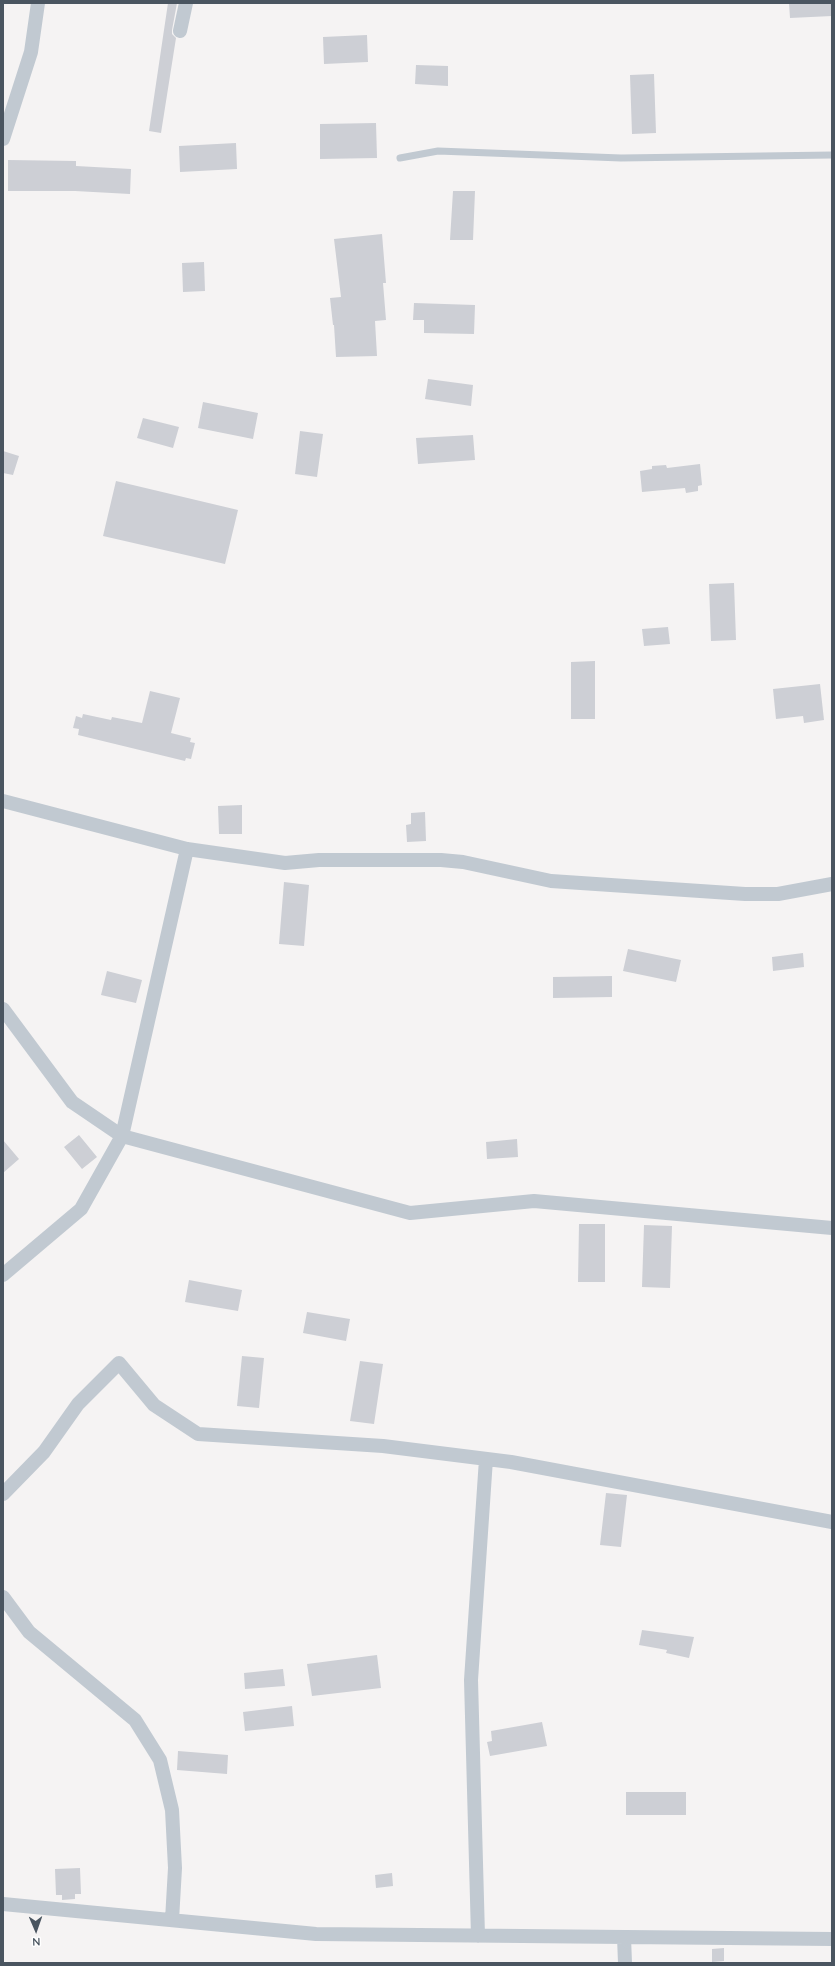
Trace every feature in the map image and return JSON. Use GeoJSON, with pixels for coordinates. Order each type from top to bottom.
{"type":"FeatureCollection","features":[{"type":"Feature","properties":{"kind":"street"},"geometry":{"type":"LineString","coordinates":[[3,139],[31,52],[38,3]]}},
{"type":"Feature","properties":{"kind":"street"},"geometry":{"type":"LineString","coordinates":[[180,30],[186,3]]}},
{"type":"Feature","properties":{"kind":"street"},"geometry":{"type":"LineString","coordinates":[[3,801],[187,849],[285,862],[319,860],[441,860],[463,862],[551,881],[745,894],[778,894],[832,884]]}},
{"type":"Feature","properties":{"kind":"street"},"geometry":{"type":"LineString","coordinates":[[3,1274],[81,1208],[122,1136],[187,849]]}},
{"type":"Feature","properties":{"kind":"street"},"geometry":{"type":"LineString","coordinates":[[3,1009],[72,1102],[122,1136],[410,1213],[534,1201],[832,1228]]}},
{"type":"Feature","properties":{"kind":"street"},"geometry":{"type":"LineString","coordinates":[[3,1494],[44,1452],[78,1404],[119,1364],[154,1405],[198,1434],[383,1446],[519,1463],[832,1522]]}},
{"type":"Feature","properties":{"kind":"street"},"geometry":{"type":"LineString","coordinates":[[478,1936],[471,1680],[486,1459]]}},
{"type":"Feature","properties":{"kind":"street"},"geometry":{"type":"LineString","coordinates":[[3,1597],[29,1632],[135,1720],[160,1760],[172,1810],[175,1868],[172,1920]]}},
{"type":"Feature","properties":{"kind":"street"},"geometry":{"type":"LineString","coordinates":[[3,1904],[316,1934],[832,1939]]}},
{"type":"Feature","properties":{"kind":"street"},"geometry":{"type":"LineString","coordinates":[[624,1937],[626,1963]]}},
{"type":"Feature","properties":{"kind":"lane"},"geometry":{"type":"LineString","coordinates":[[400,158],[438,150],[621,158],[832,155]]}},
{"type":"Feature","properties":{"kind":"building"},"geometry":{"type":"Polygon","coordinates":[[[168,3],[177,3],[172,30],[172,34],[176,38],[161,133],[149,131],[168,3]]]}},
{"type":"Feature","properties":{"kind":"building"},"geometry":{"type":"Polygon","coordinates":[[[789,3],[832,3],[832,16],[790,18],[789,3]]]}},
{"type":"Feature","properties":{"kind":"building"},"geometry":{"type":"Polygon","coordinates":[[[367,35],[368,62],[324,64],[323,37],[367,35]]]}},
{"type":"Feature","properties":{"kind":"building"},"geometry":{"type":"Polygon","coordinates":[[[416,65],[448,66],[448,86],[415,84],[416,65]]]}},
{"type":"Feature","properties":{"kind":"building"},"geometry":{"type":"Polygon","coordinates":[[[654,74],[656,133],[632,134],[630,75],[654,74]]]}},
{"type":"Feature","properties":{"kind":"building"},"geometry":{"type":"Polygon","coordinates":[[[376,123],[377,158],[320,159],[320,124],[376,123]]]}},
{"type":"Feature","properties":{"kind":"building"},"geometry":{"type":"Polygon","coordinates":[[[236,143],[237,169],[180,172],[179,146],[236,143]]]}},
{"type":"Feature","properties":{"kind":"building"},"geometry":{"type":"Polygon","coordinates":[[[8,160],[76,161],[76,166],[131,169],[130,194],[75,191],[8,191],[8,160]]]}},
{"type":"Feature","properties":{"kind":"building"},"geometry":{"type":"Polygon","coordinates":[[[453,191],[475,191],[473,240],[450,240],[453,191]]]}},
{"type":"Feature","properties":{"kind":"building"},"geometry":{"type":"Polygon","coordinates":[[[382,234],[386,283],[383,283],[386,320],[375,321],[377,356],[336,357],[334,325],[330,298],[341,297],[334,239],[382,234]]]}},
{"type":"Feature","properties":{"kind":"building"},"geometry":{"type":"Polygon","coordinates":[[[204,262],[205,291],[183,292],[182,263],[204,262]]]}},
{"type":"Feature","properties":{"kind":"building"},"geometry":{"type":"Polygon","coordinates":[[[414,303],[475,305],[474,334],[424,333],[424,320],[413,320],[414,303]]]}},
{"type":"Feature","properties":{"kind":"building"},"geometry":{"type":"Polygon","coordinates":[[[428,379],[473,385],[471,406],[425,399],[428,379]]]}},
{"type":"Feature","properties":{"kind":"building"},"geometry":{"type":"Polygon","coordinates":[[[203,402],[258,413],[253,439],[198,428],[203,402]]]}},
{"type":"Feature","properties":{"kind":"building"},"geometry":{"type":"Polygon","coordinates":[[[143,418],[179,427],[173,448],[137,438],[143,418]]]}},
{"type":"Feature","properties":{"kind":"building"},"geometry":{"type":"Polygon","coordinates":[[[300,431],[323,434],[317,477],[295,474],[300,431]]]}},
{"type":"Feature","properties":{"kind":"building"},"geometry":{"type":"Polygon","coordinates":[[[473,435],[475,460],[418,464],[416,438],[473,435]]]}},
{"type":"Feature","properties":{"kind":"building"},"geometry":{"type":"Polygon","coordinates":[[[3,451],[19,456],[13,475],[3,473],[3,451]]]}},
{"type":"Feature","properties":{"kind":"building"},"geometry":{"type":"Polygon","coordinates":[[[700,464],[702,485],[698,486],[698,491],[686,493],[685,488],[642,492],[640,471],[652,469],[652,466],[666,465],[667,468],[700,464]]]}},
{"type":"Feature","properties":{"kind":"building"},"geometry":{"type":"Polygon","coordinates":[[[116,481],[238,510],[225,564],[103,536],[116,481]]]}},
{"type":"Feature","properties":{"kind":"building"},"geometry":{"type":"Polygon","coordinates":[[[734,583],[736,640],[711,641],[709,584],[734,583]]]}},
{"type":"Feature","properties":{"kind":"building"},"geometry":{"type":"Polygon","coordinates":[[[668,627],[670,644],[644,646],[642,629],[668,627]]]}},
{"type":"Feature","properties":{"kind":"building"},"geometry":{"type":"Polygon","coordinates":[[[595,661],[595,719],[571,719],[571,662],[595,661]]]}},
{"type":"Feature","properties":{"kind":"building"},"geometry":{"type":"Polygon","coordinates":[[[820,684],[824,720],[804,723],[803,716],[776,719],[773,689],[820,684]]]}},
{"type":"Feature","properties":{"kind":"building"},"geometry":{"type":"Polygon","coordinates":[[[150,691],[180,698],[171,733],[191,738],[190,742],[195,743],[191,759],[186,758],[185,761],[78,735],[79,729],[73,728],[76,716],[82,718],[83,714],[111,720],[112,717],[142,723],[150,691]]]}},
{"type":"Feature","properties":{"kind":"building"},"geometry":{"type":"Polygon","coordinates":[[[242,805],[242,834],[219,834],[218,806],[242,805]]]}},
{"type":"Feature","properties":{"kind":"building"},"geometry":{"type":"Polygon","coordinates":[[[425,812],[426,841],[407,842],[406,825],[411,824],[411,813],[425,812]]]}},
{"type":"Feature","properties":{"kind":"building"},"geometry":{"type":"Polygon","coordinates":[[[284,882],[309,885],[304,946],[279,944],[284,882]]]}},
{"type":"Feature","properties":{"kind":"building"},"geometry":{"type":"Polygon","coordinates":[[[628,949],[681,960],[676,982],[623,971],[628,949]]]}},
{"type":"Feature","properties":{"kind":"building"},"geometry":{"type":"Polygon","coordinates":[[[803,953],[804,967],[773,971],[772,957],[803,953]]]}},
{"type":"Feature","properties":{"kind":"building"},"geometry":{"type":"Polygon","coordinates":[[[107,971],[142,980],[136,1003],[101,995],[107,971]]]}},
{"type":"Feature","properties":{"kind":"building"},"geometry":{"type":"Polygon","coordinates":[[[612,976],[612,997],[553,998],[553,977],[612,976]]]}},
{"type":"Feature","properties":{"kind":"building"},"geometry":{"type":"Polygon","coordinates":[[[79,1135],[97,1157],[82,1169],[64,1147],[79,1135]]]}},
{"type":"Feature","properties":{"kind":"building"},"geometry":{"type":"Polygon","coordinates":[[[517,1139],[518,1157],[487,1159],[486,1142],[517,1139]]]}},
{"type":"Feature","properties":{"kind":"building"},"geometry":{"type":"Polygon","coordinates":[[[3,1140],[19,1159],[3,1173],[3,1140]]]}},
{"type":"Feature","properties":{"kind":"building"},"geometry":{"type":"Polygon","coordinates":[[[579,1224],[605,1224],[605,1282],[578,1282],[579,1224]]]}},
{"type":"Feature","properties":{"kind":"building"},"geometry":{"type":"Polygon","coordinates":[[[644,1225],[672,1226],[670,1288],[642,1287],[644,1225]]]}},
{"type":"Feature","properties":{"kind":"building"},"geometry":{"type":"Polygon","coordinates":[[[189,1280],[242,1290],[238,1311],[185,1302],[189,1280]]]}},
{"type":"Feature","properties":{"kind":"building"},"geometry":{"type":"Polygon","coordinates":[[[307,1312],[350,1319],[346,1341],[303,1333],[307,1312]]]}},
{"type":"Feature","properties":{"kind":"building"},"geometry":{"type":"Polygon","coordinates":[[[242,1356],[264,1358],[259,1408],[237,1406],[242,1356]]]}},
{"type":"Feature","properties":{"kind":"building"},"geometry":{"type":"Polygon","coordinates":[[[360,1361],[383,1364],[374,1424],[350,1421],[360,1361]]]}},
{"type":"Feature","properties":{"kind":"building"},"geometry":{"type":"Polygon","coordinates":[[[606,1493],[627,1495],[621,1547],[600,1545],[606,1493]]]}},
{"type":"Feature","properties":{"kind":"building"},"geometry":{"type":"Polygon","coordinates":[[[642,1630],[694,1637],[689,1658],[666,1653],[667,1650],[639,1645],[642,1630]]]}},
{"type":"Feature","properties":{"kind":"building"},"geometry":{"type":"Polygon","coordinates":[[[377,1655],[381,1688],[312,1696],[307,1664],[377,1655]]]}},
{"type":"Feature","properties":{"kind":"building"},"geometry":{"type":"Polygon","coordinates":[[[283,1669],[285,1686],[245,1689],[244,1673],[283,1669]]]}},
{"type":"Feature","properties":{"kind":"building"},"geometry":{"type":"Polygon","coordinates":[[[292,1706],[294,1726],[245,1731],[243,1712],[292,1706]]]}},
{"type":"Feature","properties":{"kind":"building"},"geometry":{"type":"Polygon","coordinates":[[[542,1722],[547,1746],[490,1756],[487,1742],[492,1741],[491,1731],[542,1722]]]}},
{"type":"Feature","properties":{"kind":"building"},"geometry":{"type":"Polygon","coordinates":[[[178,1751],[228,1755],[227,1774],[177,1770],[178,1751]]]}},
{"type":"Feature","properties":{"kind":"building"},"geometry":{"type":"Polygon","coordinates":[[[626,1792],[686,1792],[686,1815],[626,1815],[626,1792]]]}},
{"type":"Feature","properties":{"kind":"building"},"geometry":{"type":"Polygon","coordinates":[[[80,1868],[81,1894],[75,1894],[75,1899],[62,1900],[62,1895],[56,1895],[55,1869],[80,1868]]]}},
{"type":"Feature","properties":{"kind":"building"},"geometry":{"type":"Polygon","coordinates":[[[392,1873],[393,1886],[376,1888],[375,1875],[392,1873]]]}},
{"type":"Feature","properties":{"kind":"building"},"geometry":{"type":"Polygon","coordinates":[[[724,1948],[724,1961],[712,1962],[712,1949],[724,1948]]]}}]}
